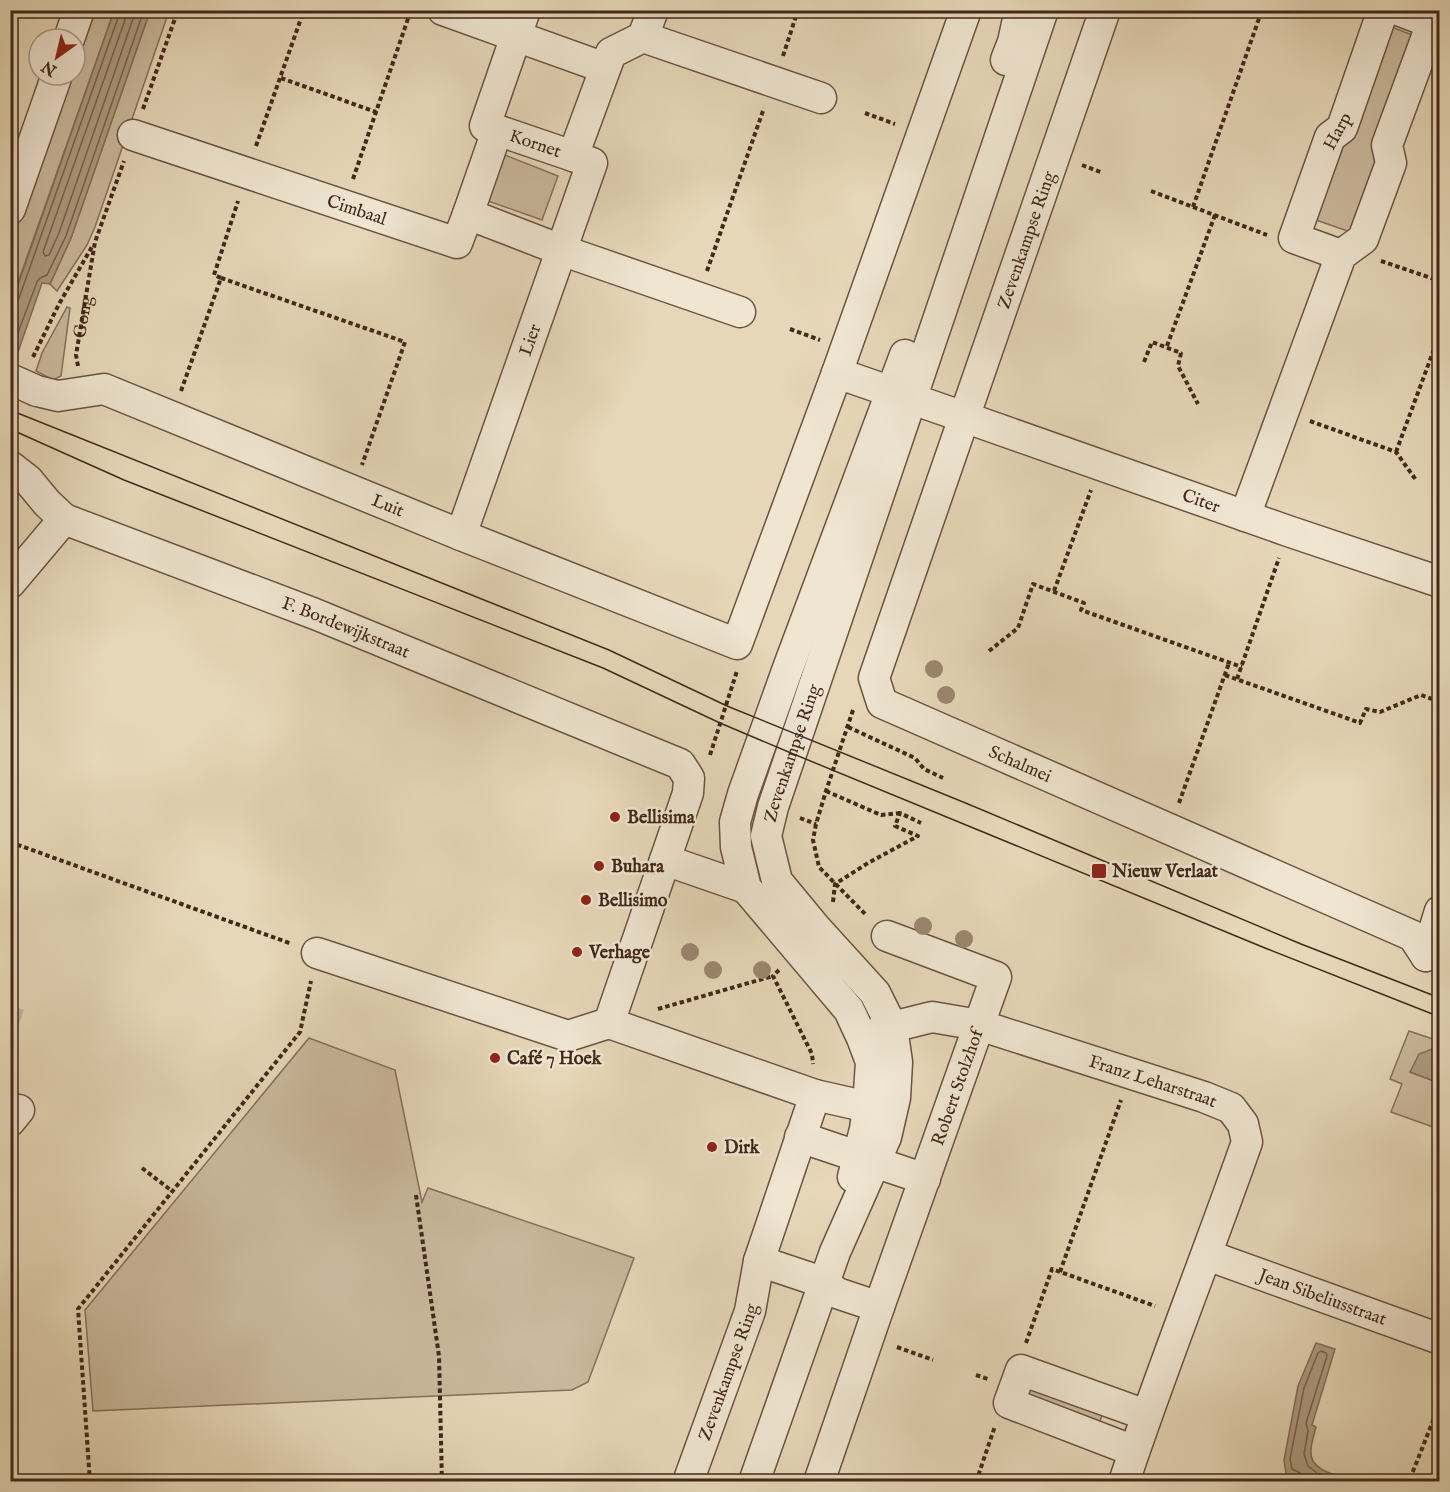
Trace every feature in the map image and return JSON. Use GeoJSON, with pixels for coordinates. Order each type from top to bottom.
{"type":"FeatureCollection","features":[{"type":"Feature","properties":{"kind":"street"},"geometry":{"type":"LineString","coordinates":[[73,27],[79,10]]}},
{"type":"Feature","properties":{"kind":"street"},"geometry":{"type":"LineString","coordinates":[[443,10],[520,23],[605,68]]}},
{"type":"Feature","properties":{"kind":"street"},"geometry":{"type":"LineString","coordinates":[[737,644],[837,373],[966,10]]}},
{"type":"Feature","properties":{"kind":"street","name":"Zevenkampse Ring"},"geometry":{"type":"LineString","coordinates":[[880,1111],[895,1098],[897,1062],[892,1027],[875,993],[777,881],[766,836],[773,807],[1012,42],[1020,10]]}},
{"type":"Feature","properties":{"kind":"street","name":"Zevenkampse Ring"},"geometry":{"type":"LineString","coordinates":[[754,1482],[825,1283],[866,1159],[886,1137],[870,1062],[849,1010],[746,888],[736,847],[735,822],[788,668],[902,396],[1044,10]]}},
{"type":"Feature","properties":{"kind":"street","name":"Zevenkampse Ring"},"geometry":{"type":"LineString","coordinates":[[964,417],[1105,10]]}},
{"type":"Feature","properties":{"kind":"street","name":"Harp"},"geometry":{"type":"LineString","coordinates":[[1294,238],[1330,137],[1342,128],[1383,10]]}},
{"type":"Feature","properties":{"kind":"street"},"geometry":{"type":"LineString","coordinates":[[1245,516],[1344,252],[1363,238],[1391,163],[1387,145],[1436,22],[1398,10]]}},
{"type":"Feature","properties":{"kind":"street","name":"Kornet"},"geometry":{"type":"LineString","coordinates":[[520,23],[484,126],[573,156],[611,53],[648,24]]}},
{"type":"Feature","properties":{"kind":"street"},"geometry":{"type":"LineString","coordinates":[[648,24],[773,82],[821,98]]}},
{"type":"Feature","properties":{"kind":"street"},"geometry":{"type":"LineString","coordinates":[[10,209],[53,87]]}},
{"type":"Feature","properties":{"kind":"street"},"geometry":{"type":"LineString","coordinates":[[497,131],[468,214],[561,250],[740,312]]}},
{"type":"Feature","properties":{"kind":"street","name":"Cimbaal"},"geometry":{"type":"LineString","coordinates":[[133,135],[457,243],[468,214]]}},
{"type":"Feature","properties":{"kind":"street","name":"Lier"},"geometry":{"type":"LineString","coordinates":[[461,535],[592,163],[573,156]]}},
{"type":"Feature","properties":{"kind":"street"},"geometry":{"type":"LineString","coordinates":[[1294,238],[1344,252]]}},
{"type":"Feature","properties":{"kind":"street"},"geometry":{"type":"LineString","coordinates":[[837,373],[964,417]]}},
{"type":"Feature","properties":{"kind":"street","name":"Luit"},"geometry":{"type":"LineString","coordinates":[[25,379],[58,396],[104,389],[461,535],[737,644]]}},
{"type":"Feature","properties":{"kind":"street","name":"Citer"},"geometry":{"type":"LineString","coordinates":[[964,417],[1440,582]]}},
{"type":"Feature","properties":{"kind":"street","name":"Schalmei"},"geometry":{"type":"LineString","coordinates":[[964,417],[874,678],[882,703],[1413,936],[1426,956],[1440,911]]}},
{"type":"Feature","properties":{"kind":"street","name":"F. Bordewijkstraat"},"geometry":{"type":"LineString","coordinates":[[10,466],[28,480],[64,519],[315,614],[698,772]]}},
{"type":"Feature","properties":{"kind":"street"},"geometry":{"type":"LineString","coordinates":[[10,583],[64,519]]}},
{"type":"Feature","properties":{"kind":"street"},"geometry":{"type":"LineString","coordinates":[[609,1023],[688,793],[698,772]]}},
{"type":"Feature","properties":{"kind":"street"},"geometry":{"type":"LineString","coordinates":[[665,860],[746,888]]}},
{"type":"Feature","properties":{"kind":"street","name":"Robert Stolzhof"},"geometry":{"type":"LineString","coordinates":[[819,1482],[996,976],[887,936]]}},
{"type":"Feature","properties":{"kind":"street"},"geometry":{"type":"LineString","coordinates":[[317,953],[568,1036],[609,1023],[815,1095],[880,1111]]}},
{"type":"Feature","properties":{"kind":"street","name":"Franz Leharstraat"},"geometry":{"type":"LineString","coordinates":[[862,1038],[892,1027],[932,1017],[979,1025],[1204,1097],[1231,1108],[1244,1124],[1247,1142],[1146,1415],[1124,1482]]}},
{"type":"Feature","properties":{"kind":"street","name":"Zevenkampse Ring"},"geometry":{"type":"LineString","coordinates":[[688,1482],[750,1311],[759,1261],[815,1095]]}},
{"type":"Feature","properties":{"kind":"street"},"geometry":{"type":"LineString","coordinates":[[800,1137],[925,1179]]}},
{"type":"Feature","properties":{"kind":"street","name":"Jean Sibeliusstraat"},"geometry":{"type":"LineString","coordinates":[[1207,1255],[1440,1339]]}},
{"type":"Feature","properties":{"kind":"street"},"geometry":{"type":"LineString","coordinates":[[759,1261],[825,1283],[837,1293],[879,1307]]}},
{"type":"Feature","properties":{"kind":"street"},"geometry":{"type":"LineString","coordinates":[[1134,1451],[1009,1403],[1021,1370],[1146,1415]]}},
{"type":"Feature","properties":{"kind":"path"},"geometry":{"type":"LineString","coordinates":[[304,10],[213,275],[405,342],[352,491]]}},
{"type":"Feature","properties":{"kind":"path"},"geometry":{"type":"LineString","coordinates":[[344,206],[411,10]]}},
{"type":"Feature","properties":{"kind":"path"},"geometry":{"type":"LineString","coordinates":[[698,297],[798,10]]}},
{"type":"Feature","properties":{"kind":"path"},"geometry":{"type":"LineString","coordinates":[[1193,207],[1262,10]]}},
{"type":"Feature","properties":{"kind":"path"},"geometry":{"type":"LineString","coordinates":[[281,78],[376,112]]}},
{"type":"Feature","properties":{"kind":"path"},"geometry":{"type":"LineString","coordinates":[[1151,191],[1272,236],[1294,238]]}},
{"type":"Feature","properties":{"kind":"path"},"geometry":{"type":"LineString","coordinates":[[1167,346],[1215,215]]}},
{"type":"Feature","properties":{"kind":"path","name":"Gong"},"geometry":{"type":"LineString","coordinates":[[25,379],[59,304],[95,242],[76,355],[81,393]]}},
{"type":"Feature","properties":{"kind":"path"},"geometry":{"type":"LineString","coordinates":[[1344,252],[1440,281]]}},
{"type":"Feature","properties":{"kind":"path"},"geometry":{"type":"LineString","coordinates":[[170,416],[221,278]]}},
{"type":"Feature","properties":{"kind":"path"},"geometry":{"type":"LineString","coordinates":[[1396,452],[1440,333]]}},
{"type":"Feature","properties":{"kind":"path"},"geometry":{"type":"LineString","coordinates":[[1144,362],[1152,342],[1181,353],[1178,366],[1198,404]]}},
{"type":"Feature","properties":{"kind":"path"},"geometry":{"type":"LineString","coordinates":[[1283,411],[1396,452],[1416,480]]}},
{"type":"Feature","properties":{"kind":"path"},"geometry":{"type":"LineString","coordinates":[[1054,591],[1100,464]]}},
{"type":"Feature","properties":{"kind":"path"},"geometry":{"type":"LineString","coordinates":[[1237,679],[1288,531]]}},
{"type":"Feature","properties":{"kind":"path"},"geometry":{"type":"LineString","coordinates":[[989,651],[1018,628],[1033,584],[1084,603],[1081,610],[1242,667]]}},
{"type":"Feature","properties":{"kind":"path"},"geometry":{"type":"LineString","coordinates":[[698,772],[737,673],[737,644]]}},
{"type":"Feature","properties":{"kind":"path"},"geometry":{"type":"LineString","coordinates":[[1170,829],[1229,663]]}},
{"type":"Feature","properties":{"kind":"path"},"geometry":{"type":"LineString","coordinates":[[1225,675],[1360,723],[1366,709],[1380,712],[1421,695],[1440,702]]}},
{"type":"Feature","properties":{"kind":"path"},"geometry":{"type":"LineString","coordinates":[[856,700],[826,791],[813,840],[819,867],[887,936]]}},
{"type":"Feature","properties":{"kind":"path"},"geometry":{"type":"LineString","coordinates":[[848,727],[915,758],[924,769],[943,778]]}},
{"type":"Feature","properties":{"kind":"path"},"geometry":{"type":"LineString","coordinates":[[826,791],[881,815],[900,813]]}},
{"type":"Feature","properties":{"kind":"path"},"geometry":{"type":"LineString","coordinates":[[10,842],[317,953],[300,1032],[78,1309],[90,1482]]}},
{"type":"Feature","properties":{"kind":"path"},"geometry":{"type":"LineString","coordinates":[[653,1010],[773,976]]}},
{"type":"Feature","properties":{"kind":"path"},"geometry":{"type":"LineString","coordinates":[[1060,1272],[1131,1073]]}},
{"type":"Feature","properties":{"kind":"path"},"geometry":{"type":"LineString","coordinates":[[142,1168],[172,1191]]}},
{"type":"Feature","properties":{"kind":"path"},"geometry":{"type":"LineString","coordinates":[[416,1195],[439,1356],[442,1482]]}},
{"type":"Feature","properties":{"kind":"path"},"geometry":{"type":"LineString","coordinates":[[1021,1370],[1020,1361],[1052,1269],[1184,1316]]}},
{"type":"Feature","properties":{"kind":"path"},"geometry":{"type":"LineString","coordinates":[[976,1482],[1000,1413],[1009,1403]]}},
{"type":"Feature","properties":{"kind":"path"},"geometry":{"type":"LineString","coordinates":[[1410,1479],[1440,1403]]}},
{"type":"Feature","properties":{"kind":"shaded area"},"geometry":{"type":"Polygon","coordinates":[[[91,11],[114,11],[10,305],[11,241],[65,87],[87,87],[85,27],[91,11]]]}},
{"type":"Feature","properties":{"kind":"shaded area"},"geometry":{"type":"Polygon","coordinates":[[[150,11],[169,11],[95,227],[87,245],[57,291],[50,284],[71,238],[150,11]]]}},
{"type":"Feature","properties":{"kind":"shaded area"},"geometry":{"type":"Polygon","coordinates":[[[1389,26],[1420,38],[1356,234],[1316,220],[1337,146],[1389,26]]]}},
{"type":"Feature","properties":{"kind":"shaded area"},"geometry":{"type":"Polygon","coordinates":[[[505,155],[558,176],[542,220],[488,201],[505,155]]]}},
{"type":"Feature","properties":{"kind":"shaded area"},"geometry":{"type":"Polygon","coordinates":[[[67,307],[70,308],[61,376],[53,380],[36,371],[42,353],[67,307]]]}},
{"type":"Feature","properties":{"kind":"shaded area"},"geometry":{"type":"Polygon","coordinates":[[[1409,1031],[1439,1041],[1439,1051],[1432,1049],[1410,1072],[1439,1083],[1439,1111],[1433,1127],[1391,1112],[1402,1084],[1390,1079],[1409,1031]]]}},
{"type":"Feature","properties":{"kind":"shaded area"},"geometry":{"type":"Polygon","coordinates":[[[309,1038],[395,1070],[422,1202],[428,1188],[634,1258],[588,1382],[572,1390],[93,1411],[85,1310],[309,1038]]]}},
{"type":"Feature","properties":{"kind":"shaded area"},"geometry":{"type":"Polygon","coordinates":[[[1024,1378],[1105,1407],[1096,1432],[1015,1402],[1024,1378]]]}},
{"type":"Feature","properties":{"kind":"water"},"geometry":{"type":"Polygon","coordinates":[[[114,11],[150,11],[71,238],[50,284],[42,283],[11,372],[11,305],[114,11]]]}},
{"type":"Feature","properties":{"kind":"water"},"geometry":{"type":"Polygon","coordinates":[[[1432,1049],[1439,1051],[1439,1083],[1410,1072],[1419,1054],[1432,1049]]]}},
{"type":"Feature","properties":{"kind":"water"},"geometry":{"type":"Polygon","coordinates":[[[1316,1343],[1335,1349],[1312,1425],[1316,1427],[1311,1451],[1312,1458],[1315,1464],[1327,1472],[1356,1481],[1305,1481],[1286,1474],[1284,1460],[1298,1386],[1316,1343]]]}},
{"type":"Feature","properties":{"kind":"tunnel"},"geometry":{"type":"LineString","coordinates":[[10,1021],[19,1024]]}},
{"type":"Feature","properties":{"kind":"tram line"},"geometry":{"type":"LineString","coordinates":[[10,410],[609,650],[727,706],[1301,944],[1440,998]]}},
{"type":"Feature","properties":{"kind":"tram line"},"geometry":{"type":"LineString","coordinates":[[10,429],[124,480],[603,668],[720,723],[791,753],[1265,948],[1440,1017]]}},
{"type":"Feature","properties":{"kind":"place","name":"Bellisima"},"geometry":{"type":"Point","coordinates":[615,817]}},
{"type":"Feature","properties":{"kind":"place","name":"Buhara"},"geometry":{"type":"Point","coordinates":[599,866]}},
{"type":"Feature","properties":{"kind":"place","name":"Nieuw Verlaat"},"geometry":{"type":"Point","coordinates":[1099,871]}},
{"type":"Feature","properties":{"kind":"place","name":"Bellisimo"},"geometry":{"type":"Point","coordinates":[586,900]}},
{"type":"Feature","properties":{"kind":"place","name":"Verhage"},"geometry":{"type":"Point","coordinates":[577,952]}},
{"type":"Feature","properties":{"kind":"place","name":"Café 7 Hoek"},"geometry":{"type":"Point","coordinates":[495,1058]}},
{"type":"Feature","properties":{"kind":"place","name":"Dirk"},"geometry":{"type":"Point","coordinates":[712,1147]}}]}
